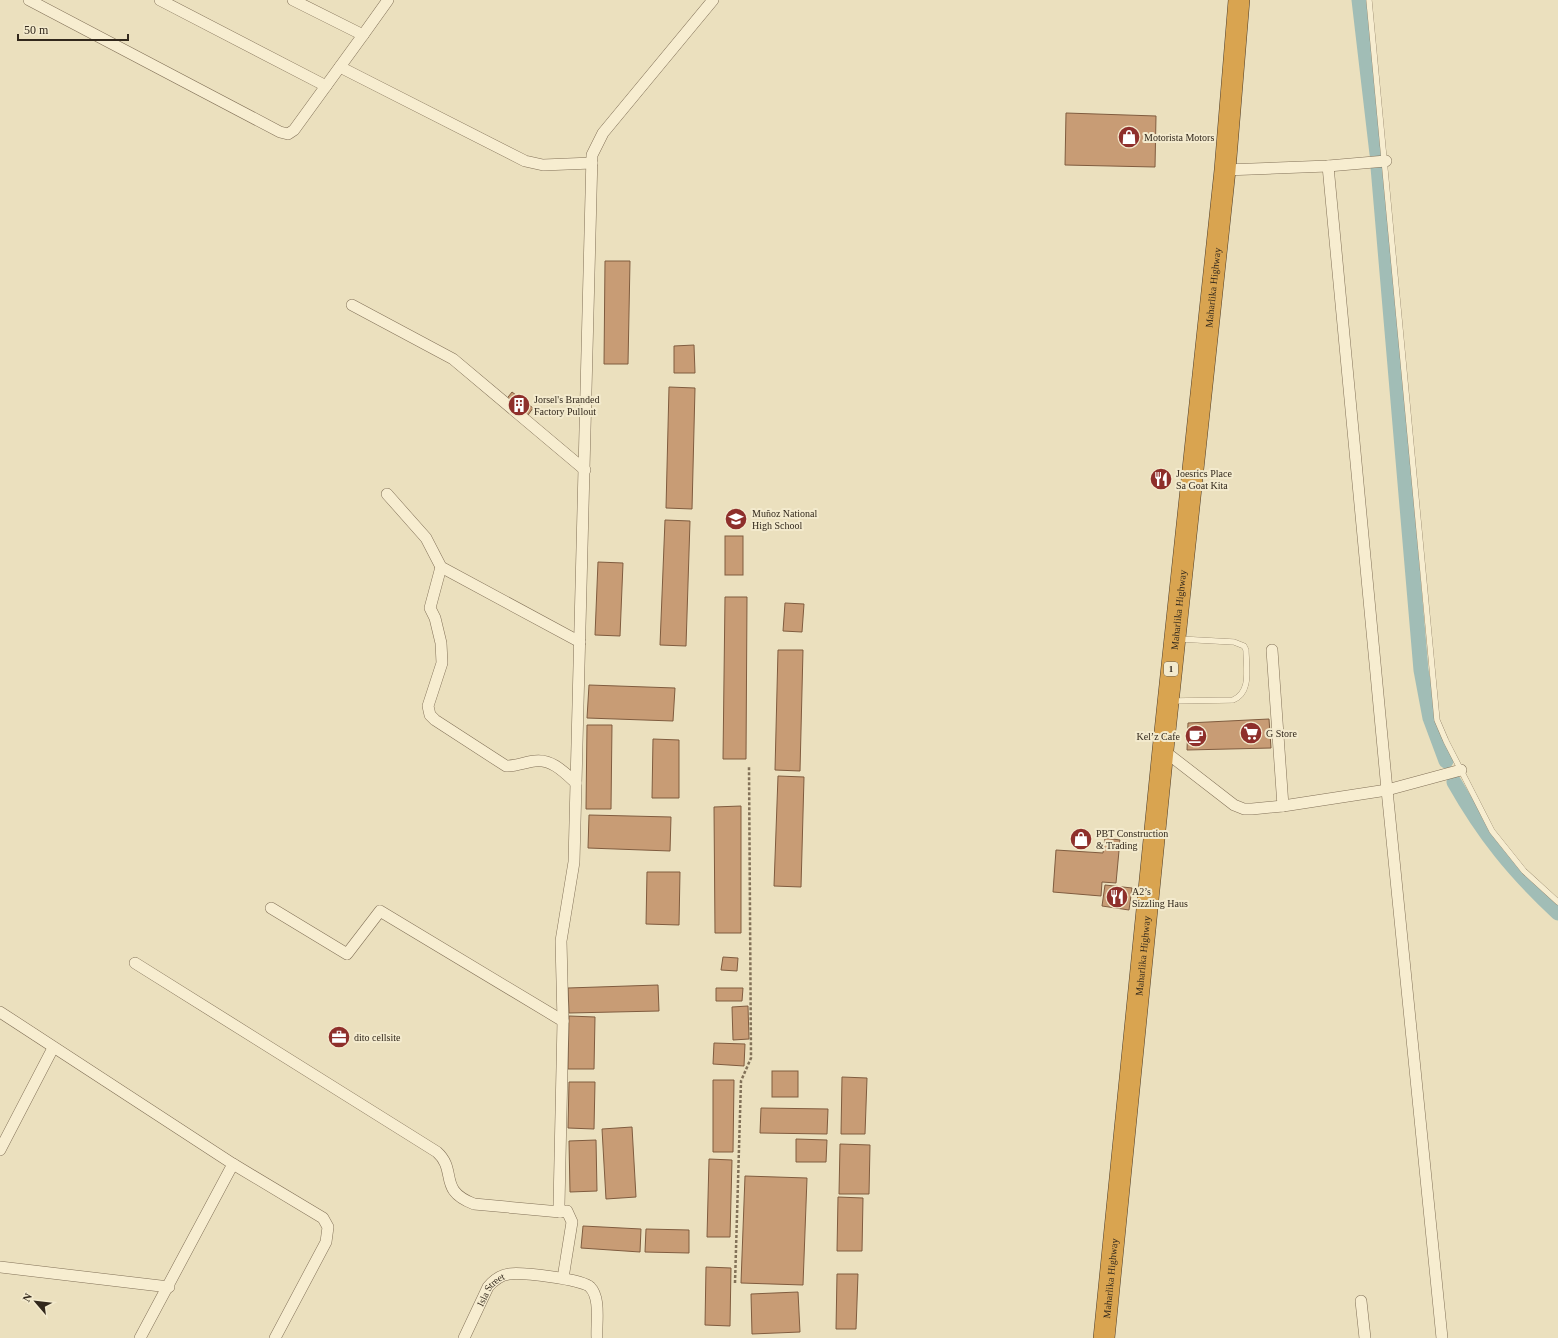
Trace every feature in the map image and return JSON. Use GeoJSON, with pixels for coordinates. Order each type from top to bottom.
{"type":"FeatureCollection","features":[{"type":"Feature","properties":{"kind":"highway","name":"Maharlika Highway"},"geometry":{"type":"LineString","coordinates":[[1104,1338],[1174,639],[1225,170],[1239,0]]}},
{"type":"Feature","properties":{"kind":"street"},"geometry":{"type":"LineString","coordinates":[[29,0],[284,134],[294,130],[388,0]]}},
{"type":"Feature","properties":{"kind":"street"},"geometry":{"type":"LineString","coordinates":[[160,0],[326,86]]}},
{"type":"Feature","properties":{"kind":"street"},"geometry":{"type":"LineString","coordinates":[[293,0],[363,35]]}},
{"type":"Feature","properties":{"kind":"street"},"geometry":{"type":"LineString","coordinates":[[560,1212],[563,1020],[561,941],[574,862],[592,163],[594,148],[603,134],[713,0]]}},
{"type":"Feature","properties":{"kind":"street"},"geometry":{"type":"LineString","coordinates":[[340,67],[525,161],[543,165],[592,163]]}},
{"type":"Feature","properties":{"kind":"street"},"geometry":{"type":"LineString","coordinates":[[1225,170],[1328,166],[1386,161]]}},
{"type":"Feature","properties":{"kind":"street"},"geometry":{"type":"LineString","coordinates":[[1328,166],[1387,790],[1442,1338]]}},
{"type":"Feature","properties":{"kind":"street"},"geometry":{"type":"LineString","coordinates":[[352,305],[453,359],[585,470]]}},
{"type":"Feature","properties":{"kind":"street"},"geometry":{"type":"LineString","coordinates":[[387,494],[426,538],[441,567],[580,642]]}},
{"type":"Feature","properties":{"kind":"street"},"geometry":{"type":"LineString","coordinates":[[441,567],[430,608],[435,618],[441,643],[442,663],[428,706],[430,715],[435,720],[506,766],[516,766],[535,761],[549,762],[576,783]]}},
{"type":"Feature","properties":{"kind":"street"},"geometry":{"type":"LineString","coordinates":[[1272,650],[1283,806]]}},
{"type":"Feature","properties":{"kind":"street"},"geometry":{"type":"LineString","coordinates":[[1163,750],[1234,805],[1244,809],[1283,806],[1387,790],[1461,770]]}},
{"type":"Feature","properties":{"kind":"street"},"geometry":{"type":"LineString","coordinates":[[271,908],[347,954],[380,911],[563,1020]]}},
{"type":"Feature","properties":{"kind":"street"},"geometry":{"type":"LineString","coordinates":[[135,962],[438,1152],[444,1162],[451,1187],[462,1199],[474,1204],[560,1212],[567,1211],[572,1222],[563,1278]]}},
{"type":"Feature","properties":{"kind":"street"},"geometry":{"type":"LineString","coordinates":[[0,1012],[233,1164],[314,1211],[323,1218],[328,1227],[326,1242],[275,1338]]}},
{"type":"Feature","properties":{"kind":"street"},"geometry":{"type":"LineString","coordinates":[[0,1150],[53,1048]]}},
{"type":"Feature","properties":{"kind":"street"},"geometry":{"type":"LineString","coordinates":[[140,1338],[169,1287],[233,1164]]}},
{"type":"Feature","properties":{"kind":"street"},"geometry":{"type":"LineString","coordinates":[[0,1267],[169,1287]]}},
{"type":"Feature","properties":{"kind":"street","name":"Isla Street"},"geometry":{"type":"LineString","coordinates":[[464,1338],[485,1292],[494,1280],[509,1274],[563,1278],[581,1281],[591,1288],[596,1303],[596,1338]]}},
{"type":"Feature","properties":{"kind":"street"},"geometry":{"type":"LineString","coordinates":[[1361,1301],[1365,1338]]}},
{"type":"Feature","properties":{"kind":"lane"},"geometry":{"type":"LineString","coordinates":[[1369,0],[1386,161],[1436,710],[1440,729],[1492,831],[1505,850],[1524,871],[1558,902]]}},
{"type":"Feature","properties":{"kind":"lane"},"geometry":{"type":"LineString","coordinates":[[1168,701],[1233,700],[1239,698],[1246,688],[1246,650],[1244,646],[1234,642],[1174,639]]}},
{"type":"Feature","properties":{"kind":"path"},"geometry":{"type":"LineString","coordinates":[[735,1283],[741,1081],[751,1058],[749,767]]}},
{"type":"Feature","properties":{"kind":"building"},"geometry":{"type":"Polygon","coordinates":[[[1066,113],[1156,116],[1155,167],[1065,165],[1066,113]]]}},
{"type":"Feature","properties":{"kind":"building"},"geometry":{"type":"Polygon","coordinates":[[[605,261],[630,261],[628,364],[604,364],[605,261]]]}},
{"type":"Feature","properties":{"kind":"building"},"geometry":{"type":"Polygon","coordinates":[[[694,345],[695,373],[674,373],[674,346],[694,345]]]}},
{"type":"Feature","properties":{"kind":"building"},"geometry":{"type":"Polygon","coordinates":[[[669,387],[695,388],[692,509],[666,508],[669,387]]]}},
{"type":"Feature","properties":{"kind":"building","name":"Jorsel's Branded Factory Pullout"},"geometry":{"type":"Polygon","coordinates":[[[512,392],[533,408],[526,418],[505,401],[512,392]]]}},
{"type":"Feature","properties":{"kind":"building"},"geometry":{"type":"Polygon","coordinates":[[[665,520],[690,521],[686,646],[660,645],[665,520]]]}},
{"type":"Feature","properties":{"kind":"building"},"geometry":{"type":"Polygon","coordinates":[[[725,536],[743,536],[743,575],[725,575],[725,536]]]}},
{"type":"Feature","properties":{"kind":"building"},"geometry":{"type":"Polygon","coordinates":[[[598,562],[623,563],[620,636],[595,635],[598,562]]]}},
{"type":"Feature","properties":{"kind":"building"},"geometry":{"type":"Polygon","coordinates":[[[725,597],[747,597],[746,759],[723,759],[725,597]]]}},
{"type":"Feature","properties":{"kind":"building"},"geometry":{"type":"Polygon","coordinates":[[[785,603],[804,604],[802,632],[783,631],[785,603]]]}},
{"type":"Feature","properties":{"kind":"building"},"geometry":{"type":"Polygon","coordinates":[[[778,650],[803,650],[800,771],[775,770],[778,650]]]}},
{"type":"Feature","properties":{"kind":"building"},"geometry":{"type":"Polygon","coordinates":[[[589,685],[675,688],[673,721],[587,718],[589,685]]]}},
{"type":"Feature","properties":{"kind":"building"},"geometry":{"type":"Polygon","coordinates":[[[1269,719],[1271,748],[1187,750],[1188,723],[1269,719]]]}},
{"type":"Feature","properties":{"kind":"building"},"geometry":{"type":"Polygon","coordinates":[[[587,725],[612,725],[611,809],[586,809],[587,725]]]}},
{"type":"Feature","properties":{"kind":"building"},"geometry":{"type":"Polygon","coordinates":[[[653,739],[679,740],[679,798],[652,798],[653,739]]]}},
{"type":"Feature","properties":{"kind":"building"},"geometry":{"type":"Polygon","coordinates":[[[778,776],[804,777],[801,887],[774,886],[778,776]]]}},
{"type":"Feature","properties":{"kind":"building"},"geometry":{"type":"Polygon","coordinates":[[[741,806],[741,933],[715,933],[714,807],[741,806]]]}},
{"type":"Feature","properties":{"kind":"building"},"geometry":{"type":"Polygon","coordinates":[[[589,815],[671,817],[670,851],[588,848],[589,815]]]}},
{"type":"Feature","properties":{"kind":"building"},"geometry":{"type":"Polygon","coordinates":[[[1105,838],[1120,840],[1116,883],[1102,882],[1101,896],[1053,892],[1056,850],[1103,853],[1105,838]]]}},
{"type":"Feature","properties":{"kind":"building"},"geometry":{"type":"Polygon","coordinates":[[[647,872],[680,872],[679,925],[646,924],[647,872]]]}},
{"type":"Feature","properties":{"kind":"building","name":"A2’s Sizzling Haus"},"geometry":{"type":"Polygon","coordinates":[[[1105,885],[1132,888],[1129,910],[1102,906],[1105,885]]]}},
{"type":"Feature","properties":{"kind":"building"},"geometry":{"type":"Polygon","coordinates":[[[723,957],[738,958],[737,971],[721,970],[723,957]]]}},
{"type":"Feature","properties":{"kind":"building"},"geometry":{"type":"Polygon","coordinates":[[[658,985],[659,1011],[569,1013],[568,988],[658,985]]]}},
{"type":"Feature","properties":{"kind":"building"},"geometry":{"type":"Polygon","coordinates":[[[716,988],[743,988],[742,1001],[716,1001],[716,988]]]}},
{"type":"Feature","properties":{"kind":"building"},"geometry":{"type":"Polygon","coordinates":[[[748,1006],[749,1039],[733,1040],[732,1007],[748,1006]]]}},
{"type":"Feature","properties":{"kind":"building"},"geometry":{"type":"Polygon","coordinates":[[[569,1016],[595,1017],[594,1069],[568,1069],[569,1016]]]}},
{"type":"Feature","properties":{"kind":"building"},"geometry":{"type":"Polygon","coordinates":[[[714,1043],[745,1044],[744,1066],[713,1064],[714,1043]]]}},
{"type":"Feature","properties":{"kind":"building"},"geometry":{"type":"Polygon","coordinates":[[[772,1071],[798,1071],[798,1097],[772,1097],[772,1071]]]}},
{"type":"Feature","properties":{"kind":"building"},"geometry":{"type":"Polygon","coordinates":[[[842,1077],[867,1078],[865,1134],[841,1134],[842,1077]]]}},
{"type":"Feature","properties":{"kind":"building"},"geometry":{"type":"Polygon","coordinates":[[[713,1080],[734,1080],[733,1152],[713,1152],[713,1080]]]}},
{"type":"Feature","properties":{"kind":"building"},"geometry":{"type":"Polygon","coordinates":[[[569,1082],[595,1082],[594,1129],[568,1128],[569,1082]]]}},
{"type":"Feature","properties":{"kind":"building"},"geometry":{"type":"Polygon","coordinates":[[[761,1108],[828,1109],[827,1134],[760,1133],[761,1108]]]}},
{"type":"Feature","properties":{"kind":"building"},"geometry":{"type":"Polygon","coordinates":[[[632,1127],[636,1197],[606,1199],[602,1129],[632,1127]]]}},
{"type":"Feature","properties":{"kind":"building"},"geometry":{"type":"Polygon","coordinates":[[[796,1139],[827,1140],[826,1162],[796,1162],[796,1139]]]}},
{"type":"Feature","properties":{"kind":"building"},"geometry":{"type":"Polygon","coordinates":[[[596,1140],[597,1191],[570,1192],[569,1141],[596,1140]]]}},
{"type":"Feature","properties":{"kind":"building"},"geometry":{"type":"Polygon","coordinates":[[[840,1144],[870,1145],[869,1194],[839,1194],[840,1144]]]}},
{"type":"Feature","properties":{"kind":"building"},"geometry":{"type":"Polygon","coordinates":[[[709,1159],[732,1160],[730,1237],[707,1237],[709,1159]]]}},
{"type":"Feature","properties":{"kind":"building"},"geometry":{"type":"Polygon","coordinates":[[[745,1176],[807,1178],[803,1285],[741,1283],[745,1176]]]}},
{"type":"Feature","properties":{"kind":"building"},"geometry":{"type":"Polygon","coordinates":[[[838,1197],[863,1198],[862,1251],[837,1251],[838,1197]]]}},
{"type":"Feature","properties":{"kind":"building"},"geometry":{"type":"Polygon","coordinates":[[[583,1226],[641,1229],[640,1252],[581,1248],[583,1226]]]}},
{"type":"Feature","properties":{"kind":"building"},"geometry":{"type":"Polygon","coordinates":[[[646,1229],[689,1230],[689,1253],[645,1252],[646,1229]]]}},
{"type":"Feature","properties":{"kind":"building"},"geometry":{"type":"Polygon","coordinates":[[[706,1267],[731,1268],[730,1326],[705,1325],[706,1267]]]}},
{"type":"Feature","properties":{"kind":"building"},"geometry":{"type":"Polygon","coordinates":[[[837,1274],[858,1274],[856,1329],[836,1329],[837,1274]]]}},
{"type":"Feature","properties":{"kind":"building"},"geometry":{"type":"Polygon","coordinates":[[[798,1292],[800,1332],[752,1334],[751,1294],[798,1292]]]}},
{"type":"Feature","properties":{"kind":"waterway"},"geometry":{"type":"LineString","coordinates":[[1359,0],[1377,154]]}},
{"type":"Feature","properties":{"kind":"waterway"},"geometry":{"type":"LineString","coordinates":[[1378,167],[1421,670],[1430,718],[1446,761]]}},
{"type":"Feature","properties":{"kind":"waterway"},"geometry":{"type":"LineString","coordinates":[[1454,782],[1465,801],[1500,852],[1558,913]]}},
{"type":"Feature","properties":{"kind":"place","name":"Motorista Motors"},"geometry":{"type":"Point","coordinates":[1129,137]}},
{"type":"Feature","properties":{"kind":"place","name":"Jorsel's Branded Factory Pullout"},"geometry":{"type":"Point","coordinates":[519,405]}},
{"type":"Feature","properties":{"kind":"place","name":"Joesrics Place Sa Goat Kita"},"geometry":{"type":"Point","coordinates":[1161,479]}},
{"type":"Feature","properties":{"kind":"place","name":"Muñoz National High School"},"geometry":{"type":"Point","coordinates":[736,519]}},
{"type":"Feature","properties":{"kind":"place","name":"G Store"},"geometry":{"type":"Point","coordinates":[1251,733]}},
{"type":"Feature","properties":{"kind":"place","name":"Kel’z Cafe"},"geometry":{"type":"Point","coordinates":[1196,736]}},
{"type":"Feature","properties":{"kind":"place","name":"PBT Construction & Trading"},"geometry":{"type":"Point","coordinates":[1081,839]}},
{"type":"Feature","properties":{"kind":"place","name":"A2’s Sizzling Haus"},"geometry":{"type":"Point","coordinates":[1117,897]}},
{"type":"Feature","properties":{"kind":"place","name":"dito cellsite"},"geometry":{"type":"Point","coordinates":[339,1037]}}]}
